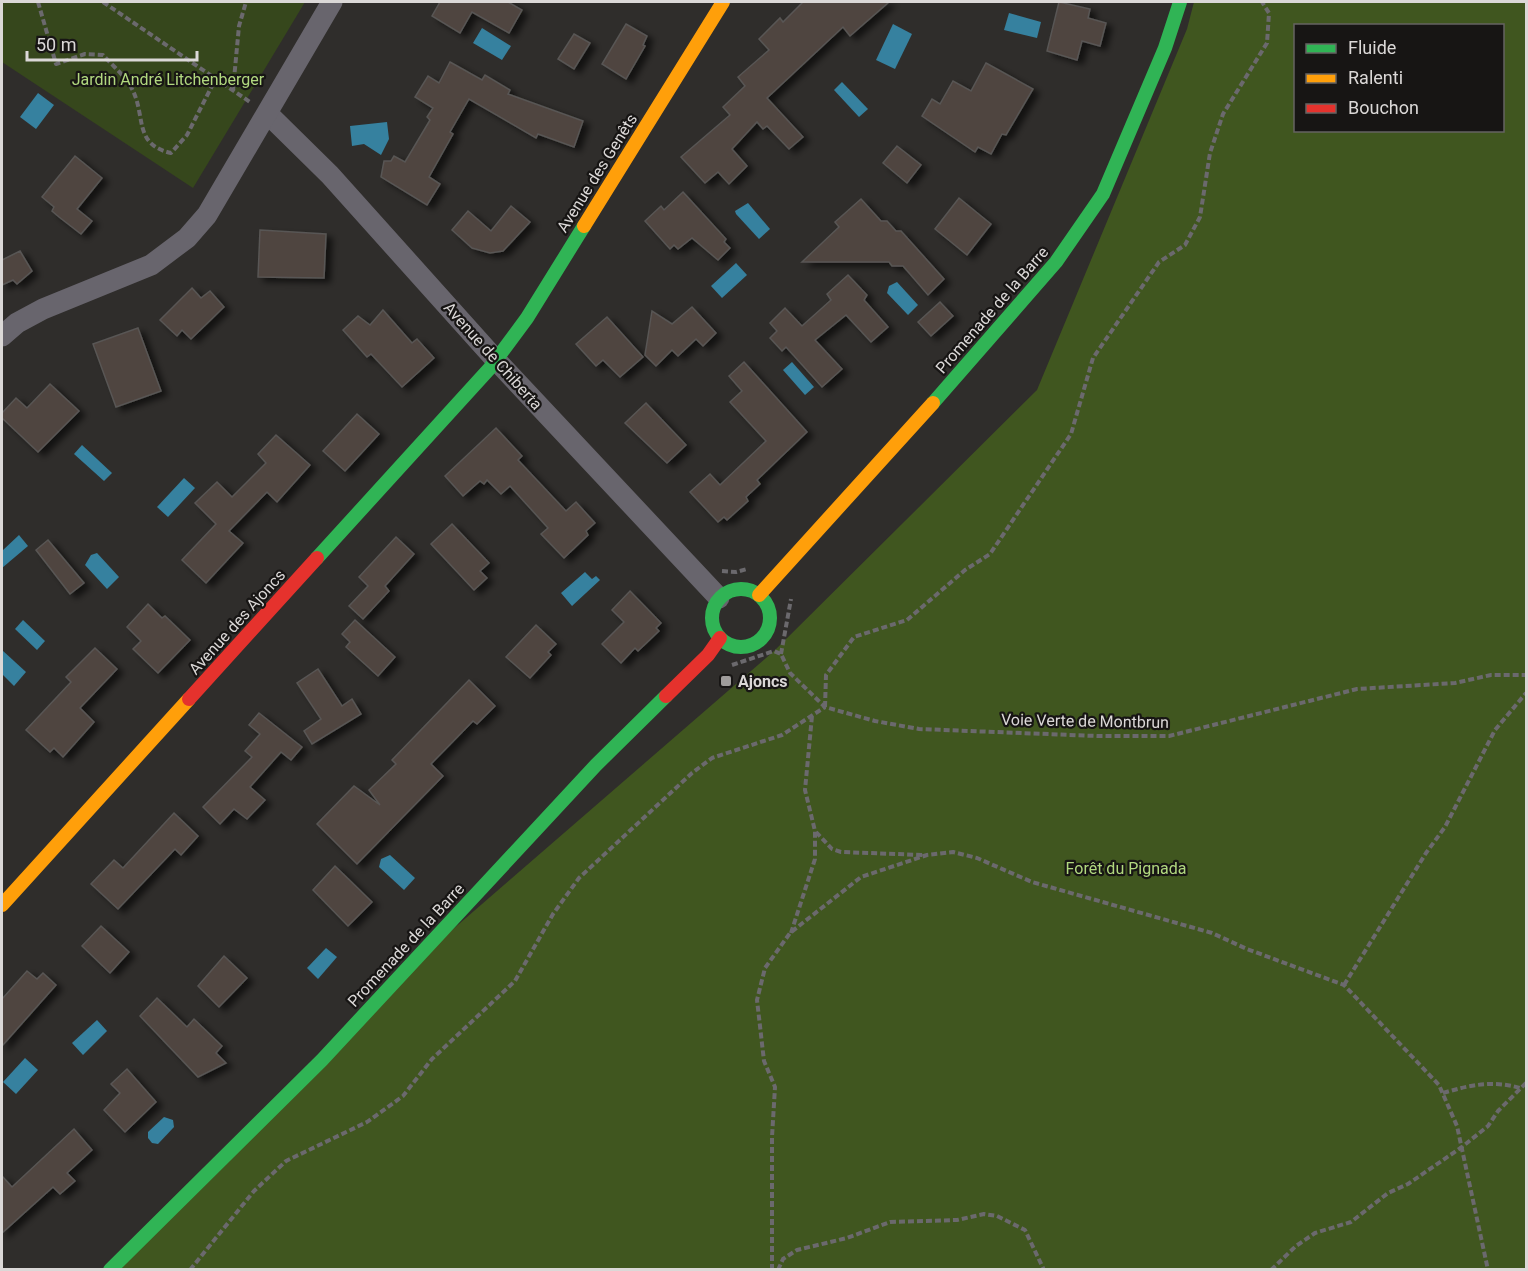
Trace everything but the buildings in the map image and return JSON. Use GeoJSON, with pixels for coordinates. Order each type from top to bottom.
{"type":"FeatureCollection","features":[{"type":"Feature","properties":{"kind":"main road","name":"Avenue des Genêts"},"geometry":{"type":"LineString","coordinates":[[495,359],[527,318],[723,2]]}},
{"type":"Feature","properties":{"kind":"main road","name":"Promenade de la Barre"},"geometry":{"type":"LineString","coordinates":[[759,596],[897,446],[1056,262],[1103,194],[1165,48],[1180,2]]}},
{"type":"Feature","properties":{"kind":"main road","name":"Avenue des Ajoncs"},"geometry":{"type":"LineString","coordinates":[[2,905],[471,392],[495,359]]}},
{"type":"Feature","properties":{"kind":"main road"},"geometry":{"type":"LineString","coordinates":[[743,589],[759,596],[769,614],[764,634],[754,644],[740,647],[720,638],[711,619],[719,598],[726,593],[743,589]]}},
{"type":"Feature","properties":{"kind":"main road","name":"Promenade de la Barre"},"geometry":{"type":"LineString","coordinates":[[110,1269],[322,1060],[596,765],[708,655],[720,638]]}},
{"type":"Feature","properties":{"kind":"street"},"geometry":{"type":"LineString","coordinates":[[2,336],[17,323],[43,309],[151,265],[187,238],[207,215],[261,109],[332,2]]}},
{"type":"Feature","properties":{"kind":"street","name":"Avenue de Chiberta"},"geometry":{"type":"LineString","coordinates":[[261,109],[330,175],[495,359],[719,598]]}},
{"type":"Feature","properties":{"kind":"path"},"geometry":{"type":"LineString","coordinates":[[38,2],[56,64],[85,54],[103,56],[131,87],[147,141],[155,150],[171,153],[187,135],[216,78]]}},
{"type":"Feature","properties":{"kind":"path"},"geometry":{"type":"LineString","coordinates":[[103,2],[261,109]]}},
{"type":"Feature","properties":{"kind":"path"},"geometry":{"type":"LineString","coordinates":[[233,90],[239,26],[246,2]]}},
{"type":"Feature","properties":{"kind":"path"},"geometry":{"type":"LineString","coordinates":[[190,1269],[254,1191],[286,1161],[367,1122],[403,1096],[432,1059],[515,981],[553,914],[579,878],[692,773],[712,758],[782,735],[825,707],[826,675],[854,637],[907,620],[964,570],[990,554],[1071,434],[1093,358],[1159,262],[1185,245],[1200,217],[1210,153],[1223,114],[1267,43],[1269,13],[1262,2]]}},
{"type":"Feature","properties":{"kind":"path"},"geometry":{"type":"LineString","coordinates":[[708,655],[728,667],[774,651],[781,654],[791,599]]}},
{"type":"Feature","properties":{"kind":"path","name":"Voie Verte de Montbrun"},"geometry":{"type":"LineString","coordinates":[[781,654],[790,673],[825,707],[875,721],[919,729],[1097,736],[1169,736],[1357,689],[1455,683],[1491,675],[1527,675]]}},
{"type":"Feature","properties":{"kind":"path"},"geometry":{"type":"LineString","coordinates":[[1344,985],[1426,853],[1445,827],[1495,730],[1527,693]]}},
{"type":"Feature","properties":{"kind":"path"},"geometry":{"type":"LineString","coordinates":[[790,933],[815,859],[815,831],[805,790],[812,716]]}},
{"type":"Feature","properties":{"kind":"path"},"geometry":{"type":"LineString","coordinates":[[815,831],[832,849],[841,852],[927,855],[952,852],[977,858],[1032,882],[1212,933],[1247,949],[1344,985],[1439,1085],[1454,1114],[1488,1269]]}},
{"type":"Feature","properties":{"kind":"path"},"geometry":{"type":"LineString","coordinates":[[772,1269],[772,1137],[775,1088],[764,1061],[757,1000],[765,968],[790,933],[861,877],[927,855]]}},
{"type":"Feature","properties":{"kind":"path"},"geometry":{"type":"LineString","coordinates":[[1443,1093],[1475,1083],[1506,1084],[1520,1088]]}},
{"type":"Feature","properties":{"kind":"path"},"geometry":{"type":"LineString","coordinates":[[1271,1269],[1296,1246],[1315,1233],[1351,1222],[1388,1193],[1408,1184],[1462,1147],[1488,1126],[1520,1088],[1527,1083]]}},
{"type":"Feature","properties":{"kind":"path"},"geometry":{"type":"LineString","coordinates":[[778,1269],[783,1259],[797,1250],[847,1238],[890,1221],[957,1220],[984,1214],[996,1216],[1025,1230],[1044,1269]]}},
{"type":"Feature","properties":{"kind":"green space","name":"Jardin André Litchenberger"},"geometry":{"type":"Polygon","coordinates":[[[2,2],[305,2],[193,188],[2,62],[2,2]]]}},
{"type":"Feature","properties":{"kind":"green space","name":"Forêt du Pignada"},"geometry":{"type":"Polygon","coordinates":[[[1194,2],[1526,2],[1526,1269],[115,1270],[376,996],[774,651],[1037,390],[1187,29],[1194,2]]]}},
{"type":"Feature","properties":{"kind":"water"},"geometry":{"type":"Polygon","coordinates":[[[1009,13],[1041,22],[1037,38],[1004,30],[1009,13]]]}},
{"type":"Feature","properties":{"kind":"water"},"geometry":{"type":"Polygon","coordinates":[[[893,24],[912,34],[895,69],[876,60],[893,24]]]}},
{"type":"Feature","properties":{"kind":"water"},"geometry":{"type":"Polygon","coordinates":[[[482,28],[511,46],[502,60],[473,43],[482,28]]]}},
{"type":"Feature","properties":{"kind":"water"},"geometry":{"type":"Polygon","coordinates":[[[842,82],[868,109],[859,117],[834,90],[842,82]]]}},
{"type":"Feature","properties":{"kind":"water"},"geometry":{"type":"Polygon","coordinates":[[[38,93],[54,105],[36,129],[20,117],[38,93]]]}},
{"type":"Feature","properties":{"kind":"water"},"geometry":{"type":"Polygon","coordinates":[[[387,122],[389,139],[381,155],[364,144],[352,146],[350,126],[387,122]]]}},
{"type":"Feature","properties":{"kind":"water"},"geometry":{"type":"Polygon","coordinates":[[[748,203],[770,229],[759,239],[735,211],[748,203]]]}},
{"type":"Feature","properties":{"kind":"water"},"geometry":{"type":"Polygon","coordinates":[[[736,263],[747,275],[722,298],[711,286],[736,263]]]}},
{"type":"Feature","properties":{"kind":"water"},"geometry":{"type":"Polygon","coordinates":[[[897,282],[918,305],[908,315],[887,293],[889,286],[897,282]]]}},
{"type":"Feature","properties":{"kind":"water"},"geometry":{"type":"Polygon","coordinates":[[[792,362],[814,387],[805,395],[783,370],[792,362]]]}},
{"type":"Feature","properties":{"kind":"water"},"geometry":{"type":"Polygon","coordinates":[[[82,445],[112,473],[104,481],[74,454],[82,445]]]}},
{"type":"Feature","properties":{"kind":"water"},"geometry":{"type":"Polygon","coordinates":[[[184,478],[195,488],[168,517],[157,507],[184,478]]]}},
{"type":"Feature","properties":{"kind":"water"},"geometry":{"type":"Polygon","coordinates":[[[19,535],[28,546],[2,568],[2,551],[19,535]]]}},
{"type":"Feature","properties":{"kind":"water"},"geometry":{"type":"Polygon","coordinates":[[[97,553],[119,577],[107,589],[85,565],[91,555],[97,553]]]}},
{"type":"Feature","properties":{"kind":"water"},"geometry":{"type":"Polygon","coordinates":[[[585,572],[592,579],[596,576],[600,580],[572,606],[561,593],[585,572]]]}},
{"type":"Feature","properties":{"kind":"water"},"geometry":{"type":"Polygon","coordinates":[[[23,620],[45,641],[37,650],[15,629],[23,620]]]}},
{"type":"Feature","properties":{"kind":"water"},"geometry":{"type":"Polygon","coordinates":[[[2,650],[26,672],[14,686],[2,674],[2,650]]]}},
{"type":"Feature","properties":{"kind":"water"},"geometry":{"type":"Polygon","coordinates":[[[390,855],[415,878],[404,890],[379,867],[381,859],[390,855]]]}},
{"type":"Feature","properties":{"kind":"water"},"geometry":{"type":"Polygon","coordinates":[[[326,948],[337,957],[318,979],[307,968],[326,948]]]}},
{"type":"Feature","properties":{"kind":"water"},"geometry":{"type":"Polygon","coordinates":[[[97,1020],[107,1031],[83,1055],[72,1043],[97,1020]]]}},
{"type":"Feature","properties":{"kind":"water"},"geometry":{"type":"Polygon","coordinates":[[[25,1058],[38,1070],[16,1094],[3,1082],[25,1058]]]}},
{"type":"Feature","properties":{"kind":"water"},"geometry":{"type":"Polygon","coordinates":[[[164,1117],[173,1120],[174,1127],[158,1144],[152,1143],[148,1138],[148,1132],[164,1117]]]}},
{"type":"Feature","properties":{"kind":"traffic: fast"},"geometry":{"type":"LineString","coordinates":[[933,403],[1056,262],[1103,194],[1165,48],[1180,2]]}},
{"type":"Feature","properties":{"kind":"traffic: fast"},"geometry":{"type":"LineString","coordinates":[[317,558],[490,368],[527,318],[584,226]]}},
{"type":"Feature","properties":{"kind":"traffic: fast"},"geometry":{"type":"LineString","coordinates":[[741,589],[752,591],[765,602],[770,618],[768,629],[757,642],[741,647],[730,645],[717,634],[712,618],[714,607],[725,594],[741,589]]}},
{"type":"Feature","properties":{"kind":"traffic: fast"},"geometry":{"type":"LineString","coordinates":[[110,1270],[322,1060],[596,765],[666,696]]}},
{"type":"Feature","properties":{"kind":"traffic: slow"},"geometry":{"type":"LineString","coordinates":[[584,226],[723,2]]}},
{"type":"Feature","properties":{"kind":"traffic: slow"},"geometry":{"type":"LineString","coordinates":[[759,595],[933,403]]}},
{"type":"Feature","properties":{"kind":"traffic: slow"},"geometry":{"type":"LineString","coordinates":[[2,905],[189,699]]}},
{"type":"Feature","properties":{"kind":"traffic: jam"},"geometry":{"type":"LineString","coordinates":[[189,699],[317,558]]}},
{"type":"Feature","properties":{"kind":"traffic: jam"},"geometry":{"type":"LineString","coordinates":[[666,696],[708,655],[720,638]]}},
{"type":"Feature","properties":{"kind":"place","name":"Ajoncs"},"geometry":{"type":"Point","coordinates":[726,681]}}]}
